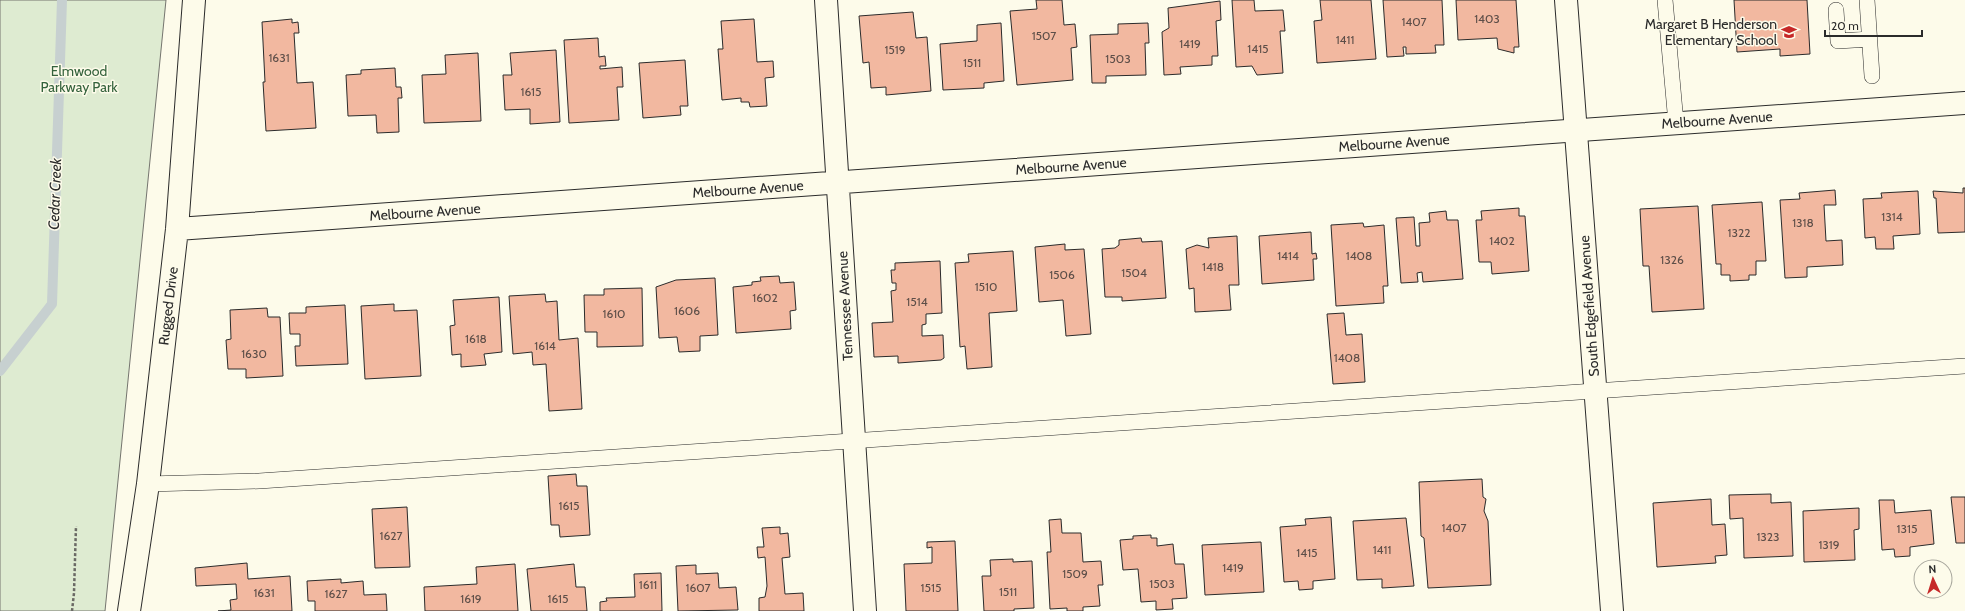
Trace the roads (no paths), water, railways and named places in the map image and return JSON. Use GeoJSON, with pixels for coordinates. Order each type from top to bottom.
{"type":"FeatureCollection","features":[{"type":"Feature","properties":{"kind":"street","name":"Rugged Drive"},"geometry":{"type":"LineString","coordinates":[[129,611],[148,484],[177,229],[194,0]]}},
{"type":"Feature","properties":{"kind":"street","name":"Tennessee Avenue"},"geometry":{"type":"LineString","coordinates":[[826,0],[853,442],[865,611]]}},
{"type":"Feature","properties":{"kind":"street","name":"South Edgefield Avenue"},"geometry":{"type":"LineString","coordinates":[[1566,0],[1612,611]]}},
{"type":"Feature","properties":{"kind":"street","name":"Melbourne Avenue"},"geometry":{"type":"LineString","coordinates":[[177,229],[1965,103]]}},
{"type":"Feature","properties":{"kind":"lane"},"geometry":{"type":"LineString","coordinates":[[1665,0],[1676,123]]}},
{"type":"Feature","properties":{"kind":"lane"},"geometry":{"type":"LineString","coordinates":[[1867,0],[1872,76]]}},
{"type":"Feature","properties":{"kind":"lane"},"geometry":{"type":"LineString","coordinates":[[1836,10],[1838,41],[1870,39]]}},
{"type":"Feature","properties":{"kind":"lane"},"geometry":{"type":"LineString","coordinates":[[148,484],[259,480],[853,442],[1965,366]]}},
{"type":"Feature","properties":{"kind":"waterway","name":"Cedar Creek"},"geometry":{"type":"LineString","coordinates":[[0,371],[52,304],[62,0]]}},
{"type":"Feature","properties":{"kind":"place","name":"Margaret B Henderson Elementary School"},"geometry":{"type":"Point","coordinates":[1789,32]}},
{"type":"Feature","properties":{"kind":"park label","name":"Elmwood Parkway Park"},"geometry":{"type":"Point","coordinates":[79,80]}}]}
